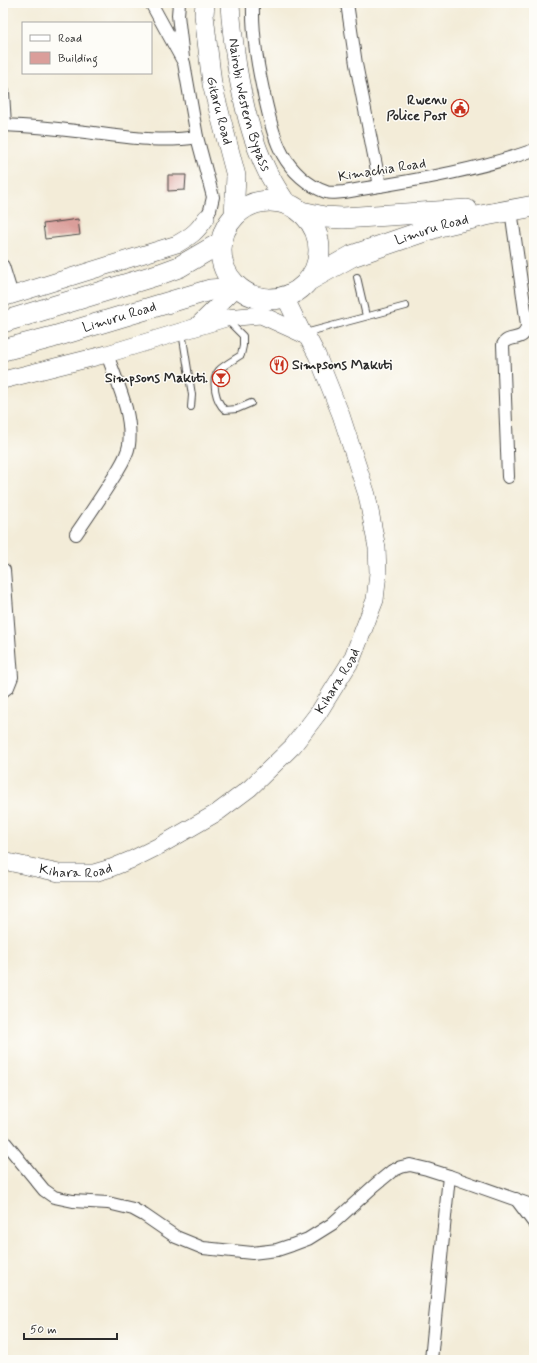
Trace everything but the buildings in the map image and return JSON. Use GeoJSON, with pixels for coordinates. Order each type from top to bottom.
{"type":"FeatureCollection","features":[{"type":"Feature","properties":{"kind":"highway"},"geometry":{"type":"LineString","coordinates":[[270,200],[285,201],[298,206],[306,214],[315,229],[320,248],[318,264],[311,278],[300,289],[285,297],[272,300],[261,299],[248,295],[236,288],[229,280],[224,268],[221,254],[222,242],[226,229],[234,217],[248,206],[270,200]]}},
{"type":"Feature","properties":{"kind":"highway","name":"Limuru Road"},"geometry":{"type":"LineString","coordinates":[[311,278],[352,256],[439,226],[534,206]]}},
{"type":"Feature","properties":{"kind":"highway","name":"Limuru Road"},"geometry":{"type":"LineString","coordinates":[[306,214],[343,218],[459,210],[511,210]]}},
{"type":"Feature","properties":{"kind":"highway","name":"Limuru Road"},"geometry":{"type":"LineString","coordinates":[[3,322],[179,267],[222,242]]}},
{"type":"Feature","properties":{"kind":"highway","name":"Limuru Road"},"geometry":{"type":"LineString","coordinates":[[3,350],[210,290],[236,288]]}},
{"type":"Feature","properties":{"kind":"main road","name":"Gitaru Road"},"geometry":{"type":"LineString","coordinates":[[205,3],[204,15],[212,84],[236,176],[234,217]]}},
{"type":"Feature","properties":{"kind":"main road","name":"Nairobi Western Bypass"},"geometry":{"type":"LineString","coordinates":[[230,3],[243,103],[253,138],[261,158],[268,174],[285,201]]}},
{"type":"Feature","properties":{"kind":"main road"},"geometry":{"type":"LineString","coordinates":[[7,296],[177,244],[191,236],[206,218]]}},
{"type":"Feature","properties":{"kind":"main road"},"geometry":{"type":"LineString","coordinates":[[190,328],[236,288]]}},
{"type":"Feature","properties":{"kind":"main road","name":"Kihara Road"},"geometry":{"type":"LineString","coordinates":[[3,861],[59,873],[94,873],[111,868],[161,845],[218,812],[250,788],[293,746],[319,712],[352,659],[375,600],[378,573],[377,548],[366,494],[341,415],[317,355],[308,338],[303,334],[285,297]]}},
{"type":"Feature","properties":{"kind":"main road"},"geometry":{"type":"LineString","coordinates":[[3,380],[106,354],[226,318],[261,315],[303,334]]}},
{"type":"Feature","properties":{"kind":"street"},"geometry":{"type":"LineString","coordinates":[[151,3],[184,63]]}},
{"type":"Feature","properties":{"kind":"street"},"geometry":{"type":"LineString","coordinates":[[178,3],[184,63],[197,137],[213,197],[210,210],[206,218]]}},
{"type":"Feature","properties":{"kind":"street","name":"Kimachia Road"},"geometry":{"type":"LineString","coordinates":[[253,3],[254,46],[269,119],[283,155],[295,172],[311,185],[327,193],[344,192],[451,174],[534,150]]}},
{"type":"Feature","properties":{"kind":"street"},"geometry":{"type":"LineString","coordinates":[[347,3],[356,64],[380,186]]}},
{"type":"Feature","properties":{"kind":"street"},"geometry":{"type":"LineString","coordinates":[[3,92],[4,125],[75,130],[136,139],[186,139],[197,137]]}},
{"type":"Feature","properties":{"kind":"street"},"geometry":{"type":"LineString","coordinates":[[508,477],[503,345],[507,339],[516,338],[523,335],[526,331],[527,325],[511,210]]}},
{"type":"Feature","properties":{"kind":"street"},"geometry":{"type":"LineString","coordinates":[[3,266],[7,296]]}},
{"type":"Feature","properties":{"kind":"street"},"geometry":{"type":"LineString","coordinates":[[76,534],[123,462],[129,446],[126,408],[106,354]]}},
{"type":"Feature","properties":{"kind":"street"},"geometry":{"type":"LineString","coordinates":[[3,563],[12,677],[8,687],[3,691]]}},
{"type":"Feature","properties":{"kind":"street"},"geometry":{"type":"LineString","coordinates":[[3,1140],[44,1190],[54,1196],[73,1201],[108,1203],[133,1209],[176,1237],[203,1248],[252,1253],[277,1250],[308,1239],[332,1224],[392,1171],[410,1165],[449,1176],[534,1206]]}},
{"type":"Feature","properties":{"kind":"street"},"geometry":{"type":"LineString","coordinates":[[431,1360],[449,1176]]}},
{"type":"Feature","properties":{"kind":"street"},"geometry":{"type":"LineString","coordinates":[[516,1199],[534,1223]]}},
{"type":"Feature","properties":{"kind":"lane"},"geometry":{"type":"LineString","coordinates":[[357,277],[366,316]]}},
{"type":"Feature","properties":{"kind":"lane"},"geometry":{"type":"LineString","coordinates":[[303,334],[406,306]]}},
{"type":"Feature","properties":{"kind":"lane"},"geometry":{"type":"LineString","coordinates":[[226,318],[243,336],[243,346],[241,355],[219,370],[214,379],[218,402],[225,410],[237,409],[251,403]]}},
{"type":"Feature","properties":{"kind":"lane"},"geometry":{"type":"LineString","coordinates":[[190,328],[191,407]]}},
{"type":"Feature","properties":{"kind":"place","name":"Rwenu Police Post"},"geometry":{"type":"Point","coordinates":[460,108]}},
{"type":"Feature","properties":{"kind":"place","name":"Simpsons Makuti"},"geometry":{"type":"Point","coordinates":[279,365]}},
{"type":"Feature","properties":{"kind":"place","name":"Simpsons Makuti."},"geometry":{"type":"Point","coordinates":[221,378]}}]}
